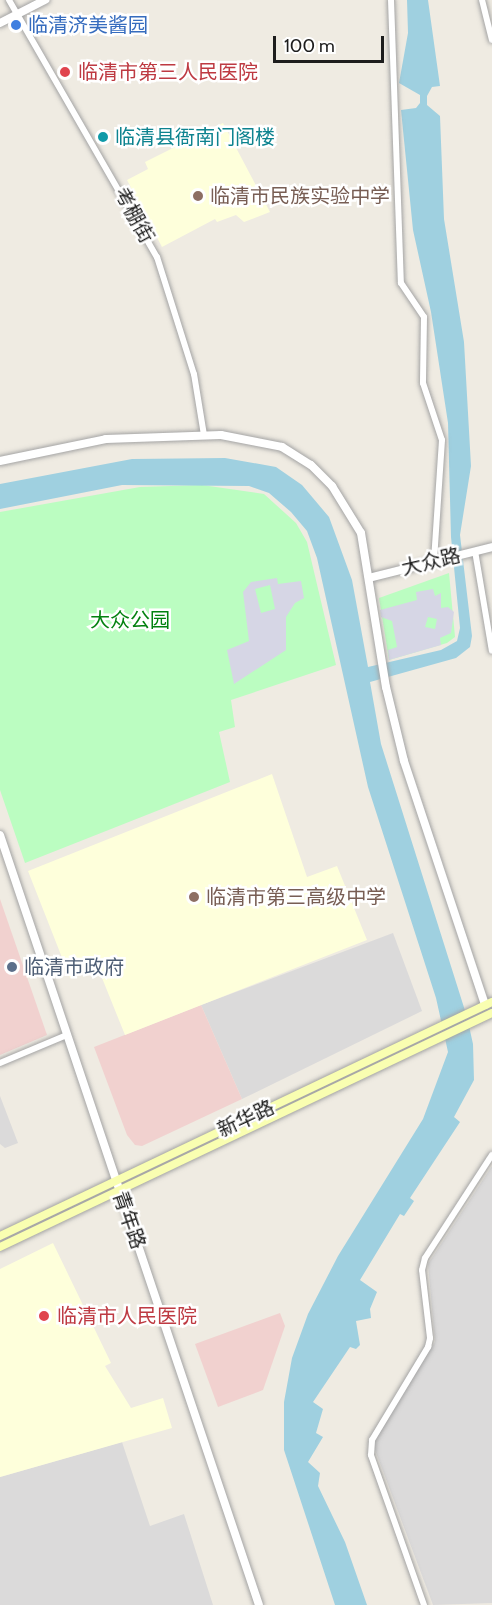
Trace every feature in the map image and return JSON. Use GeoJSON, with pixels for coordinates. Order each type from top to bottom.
{"type":"FeatureCollection","features":[{"type":"Feature","properties":{"kind":"main road","name":"新华路"},"geometry":{"type":"LineString","coordinates":[[0,1236],[489,1003]]}},
{"type":"Feature","properties":{"kind":"main road","name":"新华路"},"geometry":{"type":"LineString","coordinates":[[0,1247],[492,1014]]}},
{"type":"Feature","properties":{"kind":"street","name":"考棚街"},"geometry":{"type":"LineString","coordinates":[[9,0],[157,257],[194,374],[204,435]]}},
{"type":"Feature","properties":{"kind":"street"},"geometry":{"type":"LineString","coordinates":[[0,23],[45,0]]}},
{"type":"Feature","properties":{"kind":"street"},"geometry":{"type":"LineString","coordinates":[[391,0],[401,283],[424,317],[423,383],[442,440],[434,561]]}},
{"type":"Feature","properties":{"kind":"street"},"geometry":{"type":"LineString","coordinates":[[482,0],[492,40]]}},
{"type":"Feature","properties":{"kind":"street"},"geometry":{"type":"LineString","coordinates":[[0,461],[106,439],[204,435],[267,442],[311,465],[350,510],[361,533],[386,687],[404,761],[489,1003]]}},
{"type":"Feature","properties":{"kind":"street","name":"大众路"},"geometry":{"type":"LineString","coordinates":[[369,578],[492,548]]}},
{"type":"Feature","properties":{"kind":"street"},"geometry":{"type":"LineString","coordinates":[[476,551],[492,651]]}},
{"type":"Feature","properties":{"kind":"street","name":"青年路"},"geometry":{"type":"LineString","coordinates":[[0,835],[259,1605]]}},
{"type":"Feature","properties":{"kind":"street"},"geometry":{"type":"LineString","coordinates":[[0,1063],[67,1035]]}},
{"type":"Feature","properties":{"kind":"street"},"geometry":{"type":"LineString","coordinates":[[424,1605],[371,1455],[372,1440],[428,1347],[430,1338],[422,1270],[425,1258],[492,1155]]}},
{"type":"Feature","properties":{"kind":"shaded area","name":"临清市民族实验中学"},"geometry":{"type":"Polygon","coordinates":[[[223,123],[270,212],[244,222],[236,215],[217,222],[215,219],[162,247],[127,180],[148,169],[145,162],[223,123]]]}},
{"type":"Feature","properties":{"kind":"shaded area"},"geometry":{"type":"Polygon","coordinates":[[[277,578],[278,584],[301,581],[304,598],[295,603],[286,617],[286,650],[234,684],[227,650],[249,641],[243,592],[251,582],[277,578]],[[270,585],[255,589],[261,613],[275,609],[270,585]]]}},
{"type":"Feature","properties":{"kind":"shaded area"},"geometry":{"type":"Polygon","coordinates":[[[433,589],[435,596],[441,593],[441,608],[448,607],[454,612],[451,633],[440,638],[441,645],[389,660],[388,650],[397,647],[392,621],[381,617],[380,610],[417,600],[416,592],[433,589]],[[428,617],[425,627],[435,629],[437,619],[428,617]]]}},
{"type":"Feature","properties":{"kind":"shaded area","name":"临清市第三高级中学"},"geometry":{"type":"Polygon","coordinates":[[[272,774],[307,877],[337,866],[367,940],[125,1035],[98,968],[70,978],[28,871],[272,774]]]}},
{"type":"Feature","properties":{"kind":"shaded area","name":"临清市政府"},"geometry":{"type":"Polygon","coordinates":[[[0,899],[47,1035],[0,1055],[0,899]]]}},
{"type":"Feature","properties":{"kind":"shaded area"},"geometry":{"type":"Polygon","coordinates":[[[393,933],[422,1011],[242,1099],[201,1005],[393,933]]]}},
{"type":"Feature","properties":{"kind":"shaded area"},"geometry":{"type":"Polygon","coordinates":[[[201,1005],[242,1099],[142,1146],[135,1145],[127,1135],[94,1047],[201,1005]]]}},
{"type":"Feature","properties":{"kind":"shaded area"},"geometry":{"type":"Polygon","coordinates":[[[0,1096],[18,1143],[5,1148],[0,1144],[0,1096]]]}},
{"type":"Feature","properties":{"kind":"shaded area"},"geometry":{"type":"Polygon","coordinates":[[[492,1166],[492,1603],[433,1605],[374,1447],[375,1438],[435,1342],[428,1264],[492,1166]]]}},
{"type":"Feature","properties":{"kind":"shaded area","name":"临清市人民医院"},"geometry":{"type":"Polygon","coordinates":[[[53,1243],[111,1363],[105,1366],[131,1408],[163,1398],[172,1428],[0,1477],[0,1269],[53,1243]]]}},
{"type":"Feature","properties":{"kind":"shaded area"},"geometry":{"type":"Polygon","coordinates":[[[280,1313],[285,1326],[263,1390],[218,1407],[195,1344],[280,1313]]]}},
{"type":"Feature","properties":{"kind":"shaded area"},"geometry":{"type":"Polygon","coordinates":[[[122,1442],[150,1526],[184,1514],[213,1605],[0,1605],[0,1477],[122,1442]]]}},
{"type":"Feature","properties":{"kind":"green space","name":"大众公园"},"geometry":{"type":"Polygon","coordinates":[[[202,485],[264,494],[296,523],[307,542],[336,665],[231,700],[235,727],[219,732],[230,782],[25,863],[0,790],[0,512],[140,487],[202,485]]]}},
{"type":"Feature","properties":{"kind":"green space"},"geometry":{"type":"Polygon","coordinates":[[[449,573],[455,637],[447,643],[389,660],[379,598],[449,573]]]}},
{"type":"Feature","properties":{"kind":"water"},"geometry":{"type":"Polygon","coordinates":[[[407,0],[428,0],[440,86],[432,87],[427,96],[427,105],[440,116],[444,219],[464,342],[471,466],[460,535],[472,636],[470,647],[456,658],[370,682],[381,744],[467,1017],[473,1044],[474,1080],[454,1117],[460,1122],[410,1198],[414,1201],[404,1216],[400,1214],[360,1280],[377,1292],[370,1309],[371,1318],[356,1321],[360,1345],[356,1349],[350,1347],[313,1402],[323,1409],[316,1433],[323,1437],[308,1462],[320,1473],[318,1486],[345,1542],[367,1605],[335,1605],[284,1450],[284,1402],[292,1358],[308,1314],[338,1256],[423,1119],[448,1052],[436,998],[368,787],[317,558],[307,531],[291,512],[269,493],[249,486],[122,485],[0,509],[0,484],[132,459],[225,458],[276,467],[302,485],[329,517],[352,580],[368,667],[441,650],[457,641],[460,628],[451,537],[448,423],[431,312],[413,230],[401,110],[416,108],[420,103],[420,95],[399,83],[408,33],[407,0]]]}},
{"type":"Feature","properties":{"kind":"place","name":"临清济美酱园"},"geometry":{"type":"Point","coordinates":[16,25]}},
{"type":"Feature","properties":{"kind":"place","name":"临清市第三人民医院"},"geometry":{"type":"Point","coordinates":[65,72]}},
{"type":"Feature","properties":{"kind":"place","name":"临清县衙南门阁楼"},"geometry":{"type":"Point","coordinates":[103,137]}},
{"type":"Feature","properties":{"kind":"place","name":"临清市民族实验中学"},"geometry":{"type":"Point","coordinates":[198,196]}},
{"type":"Feature","properties":{"kind":"place","name":"临清市第三高级中学"},"geometry":{"type":"Point","coordinates":[194,897]}},
{"type":"Feature","properties":{"kind":"place","name":"临清市政府"},"geometry":{"type":"Point","coordinates":[12,967]}},
{"type":"Feature","properties":{"kind":"place","name":"临清市人民医院"},"geometry":{"type":"Point","coordinates":[44,1316]}}]}
